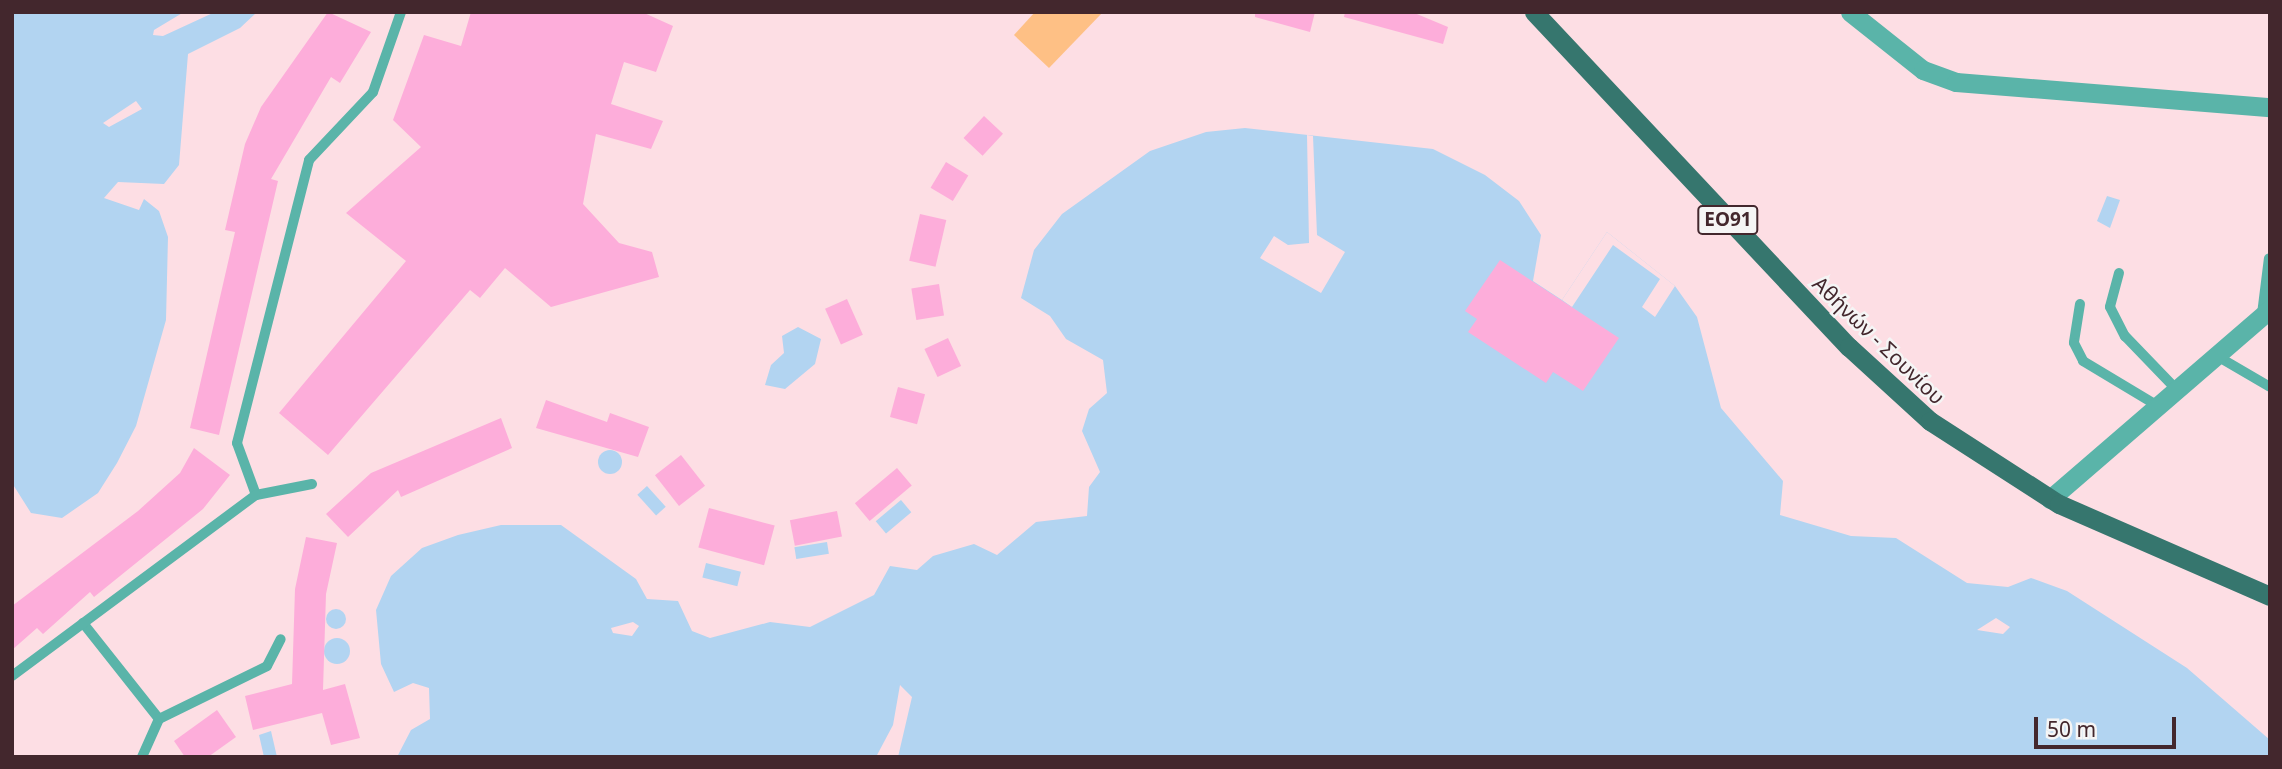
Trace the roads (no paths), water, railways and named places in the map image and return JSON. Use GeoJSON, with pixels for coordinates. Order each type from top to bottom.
{"type":"FeatureCollection","features":[{"type":"Feature","properties":{"kind":"main road","name":"Αθήνών - Σουνίου"},"geometry":{"type":"LineString","coordinates":[[1534,12],[1895,392],[1966,449],[2050,499],[2270,596]]}},
{"type":"Feature","properties":{"kind":"street"},"geometry":{"type":"LineString","coordinates":[[1850,12],[1923,70],[1956,82],[2270,107]]}},
{"type":"Feature","properties":{"kind":"street"},"geometry":{"type":"LineString","coordinates":[[2050,499],[2266,313]]}},
{"type":"Feature","properties":{"kind":"lane"},"geometry":{"type":"LineString","coordinates":[[256,495],[237,443],[309,160],[373,92],[401,12]]}},
{"type":"Feature","properties":{"kind":"lane"},"geometry":{"type":"LineString","coordinates":[[2266,313],[2269,258]]}},
{"type":"Feature","properties":{"kind":"lane"},"geometry":{"type":"LineString","coordinates":[[2119,273],[2110,307],[2125,336],[2177,390]]}},
{"type":"Feature","properties":{"kind":"lane"},"geometry":{"type":"LineString","coordinates":[[2080,304],[2074,343],[2083,361],[2158,407]]}},
{"type":"Feature","properties":{"kind":"lane"},"geometry":{"type":"LineString","coordinates":[[2217,356],[2270,387]]}},
{"type":"Feature","properties":{"kind":"lane"},"geometry":{"type":"LineString","coordinates":[[12,676],[256,495],[312,484]]}},
{"type":"Feature","properties":{"kind":"lane"},"geometry":{"type":"LineString","coordinates":[[83,623],[159,719]]}},
{"type":"Feature","properties":{"kind":"lane"},"geometry":{"type":"LineString","coordinates":[[142,757],[159,719],[267,666],[281,639]]}},
{"type":"Feature","properties":{"kind":"water"},"geometry":{"type":"Polygon","coordinates":[[[12,12],[184,12],[154,30],[153,35],[163,36],[215,12],[257,12],[240,28],[188,54],[179,165],[164,184],[118,182],[104,198],[139,210],[144,199],[159,211],[168,237],[166,320],[136,426],[117,463],[98,493],[62,518],[31,513],[12,483],[12,12]],[[136,101],[103,123],[109,127],[142,109],[136,101]]]}},
{"type":"Feature","properties":{"kind":"water"},"geometry":{"type":"Polygon","coordinates":[[[1245,128],[1433,149],[1485,175],[1519,201],[1541,235],[1533,281],[1562,300],[1607,232],[1675,286],[1697,317],[1721,408],[1783,481],[1780,515],[1851,536],[1896,538],[1967,583],[2008,587],[2031,578],[2067,591],[2187,668],[2270,740],[2270,757],[898,757],[912,697],[900,685],[893,725],[876,757],[397,757],[411,730],[430,719],[429,688],[413,683],[394,692],[381,664],[376,610],[391,576],[422,548],[458,535],[501,525],[561,525],[636,579],[647,599],[678,601],[692,631],[710,638],[770,622],[810,627],[874,595],[890,566],[917,570],[933,556],[974,544],[997,555],[1036,522],[1087,516],[1089,487],[1100,472],[1082,431],[1089,409],[1107,393],[1103,360],[1066,339],[1050,316],[1021,298],[1034,250],[1062,214],[1150,151],[1206,132],[1245,128]],[[1996,618],[1977,630],[2003,634],[2010,627],[1996,618]],[[633,622],[611,628],[613,633],[632,636],[639,626],[633,622]]]}},
{"type":"Feature","properties":{"kind":"water"},"geometry":{"type":"Polygon","coordinates":[[[2107,196],[2120,200],[2110,228],[2097,221],[2107,196]]]}},
{"type":"Feature","properties":{"kind":"water"},"geometry":{"type":"Polygon","coordinates":[[[798,327],[821,339],[815,364],[785,389],[765,385],[771,365],[784,353],[782,336],[798,327]]]}},
{"type":"Feature","properties":{"kind":"water"},"geometry":{"type":"Polygon","coordinates":[[[610,450],[618,454],[622,462],[618,470],[610,474],[602,470],[598,462],[602,454],[610,450]]]}},
{"type":"Feature","properties":{"kind":"water"},"geometry":{"type":"Polygon","coordinates":[[[647,486],[666,507],[656,516],[637,495],[647,486]]]}},
{"type":"Feature","properties":{"kind":"water"},"geometry":{"type":"Polygon","coordinates":[[[901,500],[911,512],[886,533],[876,521],[901,500]]]}},
{"type":"Feature","properties":{"kind":"water"},"geometry":{"type":"Polygon","coordinates":[[[827,542],[829,554],[796,559],[794,547],[827,542]]]}},
{"type":"Feature","properties":{"kind":"water"},"geometry":{"type":"Polygon","coordinates":[[[706,563],[741,572],[737,586],[702,578],[706,563]]]}},
{"type":"Feature","properties":{"kind":"water"},"geometry":{"type":"Polygon","coordinates":[[[336,609],[343,612],[346,619],[343,626],[336,629],[329,626],[326,619],[329,612],[336,609]]]}},
{"type":"Feature","properties":{"kind":"water"},"geometry":{"type":"Polygon","coordinates":[[[337,638],[346,642],[350,651],[346,660],[337,664],[328,660],[324,651],[328,642],[337,638]]]}},
{"type":"Feature","properties":{"kind":"water"},"geometry":{"type":"Polygon","coordinates":[[[271,731],[277,757],[264,757],[259,735],[271,731]]]}}]}
